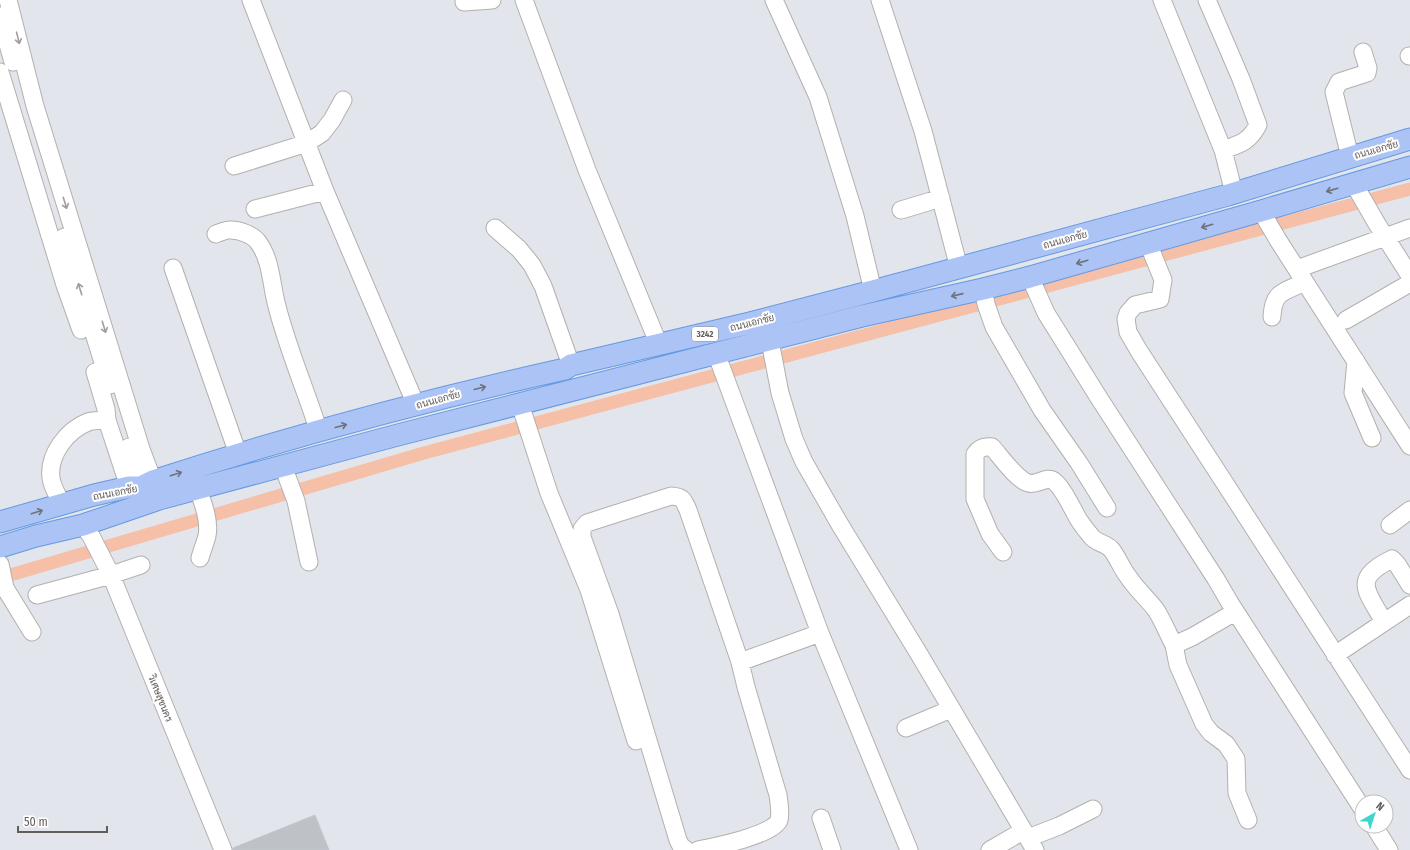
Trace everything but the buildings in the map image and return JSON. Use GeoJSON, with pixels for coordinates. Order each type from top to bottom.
{"type":"FeatureCollection","features":[{"type":"Feature","properties":{"kind":"main road","name":"ถนนเอกชัย"},"geometry":{"type":"LineString","coordinates":[[1,520],[141,485],[238,454],[416,405],[565,369],[571,365],[659,345],[873,292],[1234,193],[1410,139]]}},
{"type":"Feature","properties":{"kind":"main road","name":"ถนนเอกชัย"},"geometry":{"type":"LineString","coordinates":[[0,547],[36,536],[90,536],[159,499],[201,497],[522,410],[719,361],[773,357],[862,316],[986,303],[1030,276],[1358,192],[1410,167]]}},
{"type":"Feature","properties":{"kind":"street"},"geometry":{"type":"LineString","coordinates":[[8,0],[35,106],[141,449],[141,485]]}},
{"type":"Feature","properties":{"kind":"street"},"geometry":{"type":"LineString","coordinates":[[252,0],[325,191],[416,405]]}},
{"type":"Feature","properties":{"kind":"street"},"geometry":{"type":"LineString","coordinates":[[464,2],[492,0]]}},
{"type":"Feature","properties":{"kind":"street"},"geometry":{"type":"LineString","coordinates":[[524,0],[587,170],[659,345]]}},
{"type":"Feature","properties":{"kind":"street"},"geometry":{"type":"LineString","coordinates":[[774,0],[818,97],[855,216],[873,292]]}},
{"type":"Feature","properties":{"kind":"street"},"geometry":{"type":"LineString","coordinates":[[880,0],[923,130],[959,268]]}},
{"type":"Feature","properties":{"kind":"street"},"geometry":{"type":"LineString","coordinates":[[1162,0],[1224,150],[1234,193]]}},
{"type":"Feature","properties":{"kind":"street"},"geometry":{"type":"LineString","coordinates":[[1207,0],[1241,79],[1258,125],[1253,136],[1242,143],[1224,150]]}},
{"type":"Feature","properties":{"kind":"street"},"geometry":{"type":"LineString","coordinates":[[0,16],[34,139],[141,485]]}},
{"type":"Feature","properties":{"kind":"street"},"geometry":{"type":"LineString","coordinates":[[1350,157],[1334,92],[1339,82],[1367,73],[1368,68],[1363,52]]}},
{"type":"Feature","properties":{"kind":"street"},"geometry":{"type":"LineString","coordinates":[[0,72],[65,285],[96,374],[106,409],[107,420],[141,485]]}},
{"type":"Feature","properties":{"kind":"street"},"geometry":{"type":"LineString","coordinates":[[234,166],[307,143],[322,133],[332,120],[343,100]]}},
{"type":"Feature","properties":{"kind":"street"},"geometry":{"type":"LineString","coordinates":[[255,209],[325,191]]}},
{"type":"Feature","properties":{"kind":"street"},"geometry":{"type":"LineString","coordinates":[[1358,192],[1410,276]]}},
{"type":"Feature","properties":{"kind":"street"},"geometry":{"type":"LineString","coordinates":[[901,210],[941,198]]}},
{"type":"Feature","properties":{"kind":"street"},"geometry":{"type":"LineString","coordinates":[[1265,217],[1278,240],[1410,446]]}},
{"type":"Feature","properties":{"kind":"street"},"geometry":{"type":"LineString","coordinates":[[495,228],[519,249],[532,265],[543,286],[571,365]]}},
{"type":"Feature","properties":{"kind":"street"},"geometry":{"type":"LineString","coordinates":[[1272,317],[1272,305],[1278,295],[1301,276],[1381,231],[1410,228]]}},
{"type":"Feature","properties":{"kind":"street"},"geometry":{"type":"LineString","coordinates":[[216,234],[230,229],[245,233],[258,241],[266,257],[279,312],[319,432]]}},
{"type":"Feature","properties":{"kind":"street"},"geometry":{"type":"LineString","coordinates":[[1150,246],[1163,280],[1160,299],[1134,305],[1128,313],[1126,319],[1128,332],[1138,351],[1410,770]]}},
{"type":"Feature","properties":{"kind":"street"},"geometry":{"type":"LineString","coordinates":[[173,268],[238,454]]}},
{"type":"Feature","properties":{"kind":"street"},"geometry":{"type":"LineString","coordinates":[[1030,276],[1046,313],[1099,398],[1216,578],[1235,612],[1354,796]]}},
{"type":"Feature","properties":{"kind":"street"},"geometry":{"type":"LineString","coordinates":[[1346,320],[1410,283]]}},
{"type":"Feature","properties":{"kind":"street"},"geometry":{"type":"LineString","coordinates":[[986,303],[994,327],[1042,410],[1079,463],[1107,508]]}},
{"type":"Feature","properties":{"kind":"street"},"geometry":{"type":"LineString","coordinates":[[773,357],[780,393],[794,439],[804,462],[1029,840]]}},
{"type":"Feature","properties":{"kind":"street"},"geometry":{"type":"LineString","coordinates":[[719,361],[820,633],[909,850]]}},
{"type":"Feature","properties":{"kind":"street"},"geometry":{"type":"LineString","coordinates":[[1356,361],[1353,393],[1372,438]]}},
{"type":"Feature","properties":{"kind":"street"},"geometry":{"type":"LineString","coordinates":[[522,410],[549,493],[589,590],[670,850]]}},
{"type":"Feature","properties":{"kind":"street"},"geometry":{"type":"LineString","coordinates":[[62,504],[51,480],[51,470],[55,456],[64,439],[73,431],[89,421],[107,420]]}},
{"type":"Feature","properties":{"kind":"street"},"geometry":{"type":"LineString","coordinates":[[1003,552],[990,534],[975,499],[975,454],[978,449],[987,446],[992,446],[1024,481],[1034,484],[1047,479],[1052,479],[1055,481],[1091,537],[1096,542],[1104,544],[1110,548],[1120,566],[1133,584],[1155,610],[1174,645],[1178,665],[1204,724],[1211,733],[1226,744],[1236,760],[1237,793],[1248,820]]}},
{"type":"Feature","properties":{"kind":"street"},"geometry":{"type":"LineString","coordinates":[[287,474],[296,501],[309,562]]}},
{"type":"Feature","properties":{"kind":"street"},"geometry":{"type":"LineString","coordinates":[[686,850],[681,846],[678,840],[610,614],[582,537],[582,529],[587,523],[671,496],[679,496],[683,499],[688,510],[740,662],[778,795],[780,809],[777,824],[766,832],[727,847],[698,850]]}},
{"type":"Feature","properties":{"kind":"street"},"geometry":{"type":"LineString","coordinates":[[200,558],[207,535],[207,523],[201,497]]}},
{"type":"Feature","properties":{"kind":"street"},"geometry":{"type":"LineString","coordinates":[[1390,526],[1409,513]]}},
{"type":"Feature","properties":{"kind":"street","name":"วิเศษสุขนคร"},"geometry":{"type":"LineString","coordinates":[[90,536],[111,575],[224,850]]}},
{"type":"Feature","properties":{"kind":"street"},"geometry":{"type":"LineString","coordinates":[[1384,622],[1365,584],[1370,573],[1392,559],[1397,564],[1410,585]]}},
{"type":"Feature","properties":{"kind":"street"},"geometry":{"type":"LineString","coordinates":[[37,595],[111,575],[141,565]]}},
{"type":"Feature","properties":{"kind":"street"},"geometry":{"type":"LineString","coordinates":[[1,569],[9,596],[32,632]]}},
{"type":"Feature","properties":{"kind":"street"},"geometry":{"type":"LineString","coordinates":[[1335,654],[1410,605]]}},
{"type":"Feature","properties":{"kind":"street"},"geometry":{"type":"LineString","coordinates":[[1174,645],[1192,637],[1235,612]]}},
{"type":"Feature","properties":{"kind":"street"},"geometry":{"type":"LineString","coordinates":[[740,662],[820,633]]}},
{"type":"Feature","properties":{"kind":"street"},"geometry":{"type":"LineString","coordinates":[[906,728],[952,709]]}},
{"type":"Feature","properties":{"kind":"street"},"geometry":{"type":"LineString","coordinates":[[990,850],[1029,840],[1093,809]]}},
{"type":"Feature","properties":{"kind":"street"},"geometry":{"type":"LineString","coordinates":[[820,818],[832,850]]}},
{"type":"Feature","properties":{"kind":"street"},"geometry":{"type":"LineString","coordinates":[[1379,834],[1389,850]]}},
{"type":"Feature","properties":{"kind":"waterway"},"geometry":{"type":"LineString","coordinates":[[0,578],[424,453],[1410,189]]}}]}
